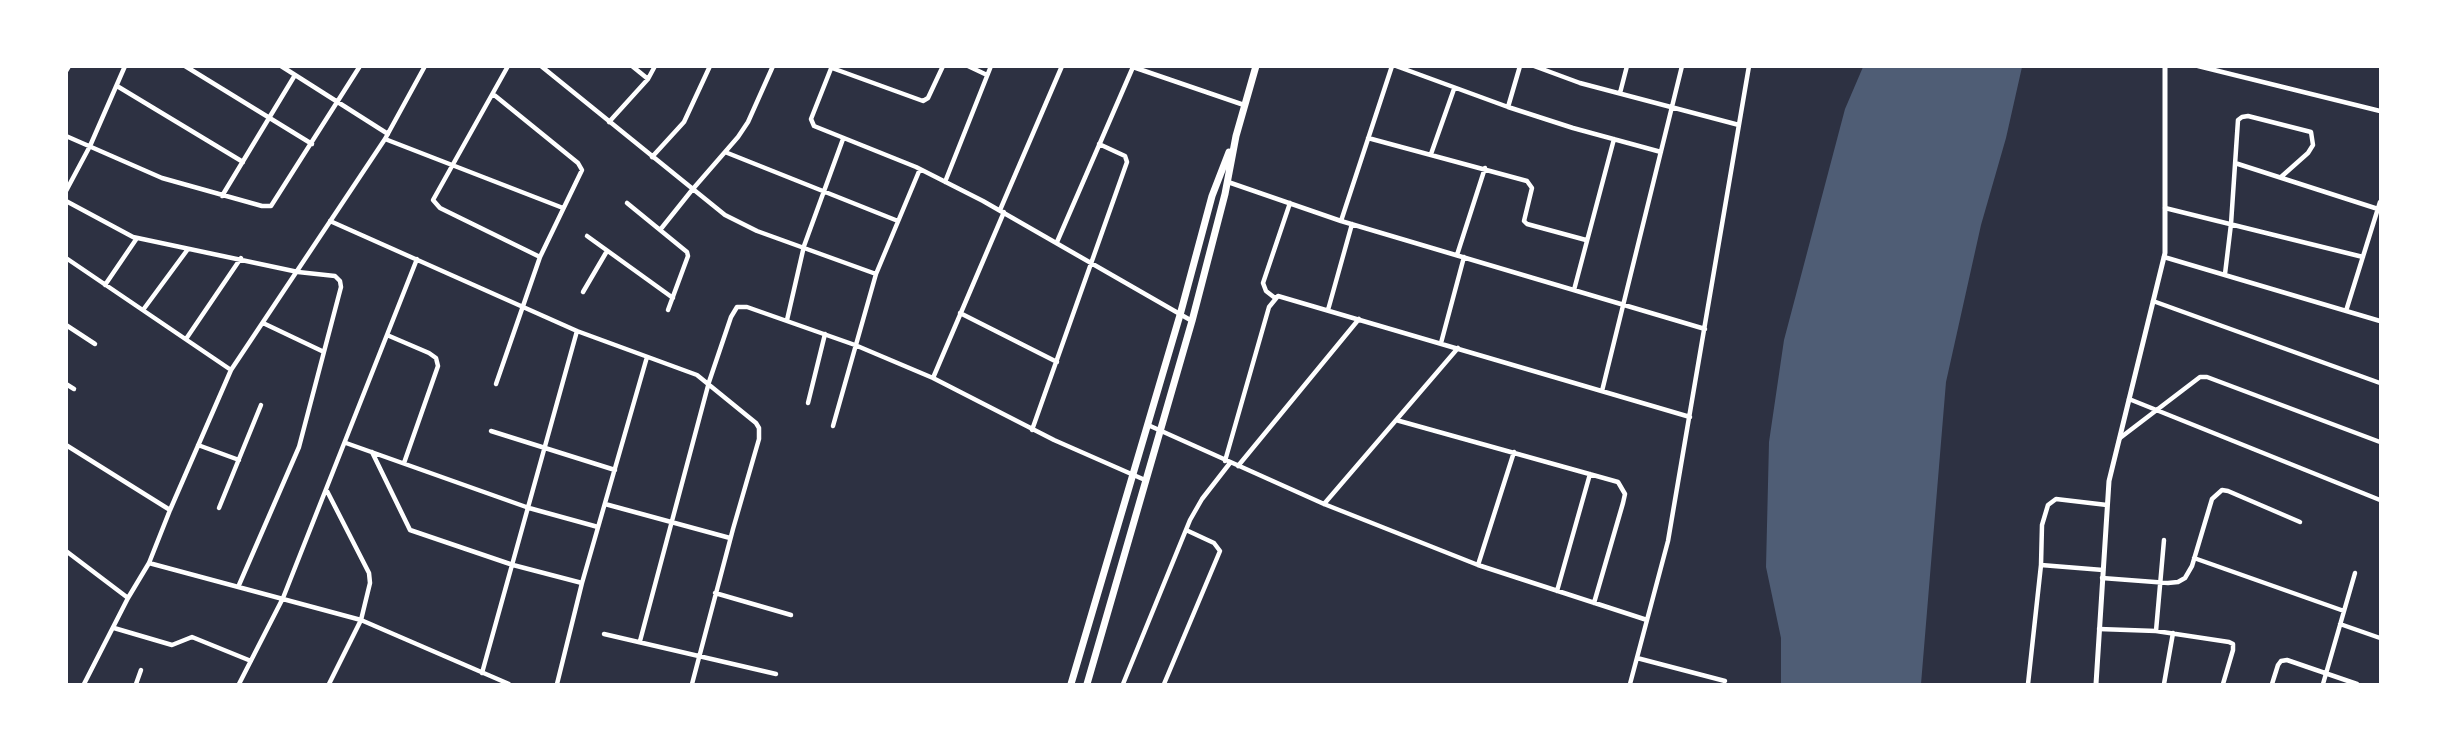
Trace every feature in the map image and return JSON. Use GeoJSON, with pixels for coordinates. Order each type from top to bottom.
{"type":"FeatureCollection","features":[{"type":"Feature","properties":{"kind":"main road"},"geometry":{"type":"LineString","coordinates":[[1087,684],[1192,321],[1236,136],[1256,66]]}},
{"type":"Feature","properties":{"kind":"main road"},"geometry":{"type":"LineString","coordinates":[[1071,684],[1180,315],[1212,196],[1236,136]]}},
{"type":"Feature","properties":{"kind":"street"},"geometry":{"type":"LineString","coordinates":[[66,191],[90,146],[125,66]]}},
{"type":"Feature","properties":{"kind":"street"},"geometry":{"type":"LineString","coordinates":[[185,66],[312,144]]}},
{"type":"Feature","properties":{"kind":"street"},"geometry":{"type":"LineString","coordinates":[[281,66],[387,136],[452,165],[563,208]]}},
{"type":"Feature","properties":{"kind":"street"},"geometry":{"type":"LineString","coordinates":[[66,136],[162,178],[222,196],[271,206],[360,66]]}},
{"type":"Feature","properties":{"kind":"street"},"geometry":{"type":"LineString","coordinates":[[84,684],[149,563],[231,370],[387,136],[425,66]]}},
{"type":"Feature","properties":{"kind":"street"},"geometry":{"type":"LineString","coordinates":[[508,66],[435,195],[435,204],[540,257]]}},
{"type":"Feature","properties":{"kind":"street"},"geometry":{"type":"LineString","coordinates":[[541,66],[725,215],[757,231],[876,274]]}},
{"type":"Feature","properties":{"kind":"street"},"geometry":{"type":"LineString","coordinates":[[632,66],[648,79]]}},
{"type":"Feature","properties":{"kind":"street"},"geometry":{"type":"LineString","coordinates":[[609,122],[648,79],[655,66]]}},
{"type":"Feature","properties":{"kind":"street"},"geometry":{"type":"LineString","coordinates":[[652,157],[684,122],[710,66]]}},
{"type":"Feature","properties":{"kind":"street"},"geometry":{"type":"LineString","coordinates":[[660,230],[748,122],[773,66]]}},
{"type":"Feature","properties":{"kind":"street"},"geometry":{"type":"LineString","coordinates":[[943,66],[928,98],[923,101],[832,67],[811,122],[818,129],[920,169],[1002,211],[1192,321]]}},
{"type":"Feature","properties":{"kind":"street"},"geometry":{"type":"LineString","coordinates":[[968,66],[987,75]]}},
{"type":"Feature","properties":{"kind":"street"},"geometry":{"type":"LineString","coordinates":[[945,182],[990,66]]}},
{"type":"Feature","properties":{"kind":"street"},"geometry":{"type":"LineString","coordinates":[[933,378],[1062,66]]}},
{"type":"Feature","properties":{"kind":"street"},"geometry":{"type":"LineString","coordinates":[[1057,242],[1133,66],[1244,105]]}},
{"type":"Feature","properties":{"kind":"street"},"geometry":{"type":"LineString","coordinates":[[1341,221],[1394,66],[1508,107],[1661,152]]}},
{"type":"Feature","properties":{"kind":"street"},"geometry":{"type":"LineString","coordinates":[[1508,107],[1520,66]]}},
{"type":"Feature","properties":{"kind":"street"},"geometry":{"type":"LineString","coordinates":[[1534,66],[1620,93],[1739,125]]}},
{"type":"Feature","properties":{"kind":"street"},"geometry":{"type":"LineString","coordinates":[[1620,93],[1627,66]]}},
{"type":"Feature","properties":{"kind":"street"},"geometry":{"type":"LineString","coordinates":[[1602,391],[1682,66]]}},
{"type":"Feature","properties":{"kind":"street"},"geometry":{"type":"LineString","coordinates":[[1630,684],[1668,541],[1748,66]]}},
{"type":"Feature","properties":{"kind":"street"},"geometry":{"type":"LineString","coordinates":[[2095,684],[2109,481],[2164,257],[2165,66]]}},
{"type":"Feature","properties":{"kind":"street"},"geometry":{"type":"LineString","coordinates":[[2198,66],[2381,111]]}},
{"type":"Feature","properties":{"kind":"street"},"geometry":{"type":"LineString","coordinates":[[222,196],[295,75]]}},
{"type":"Feature","properties":{"kind":"street"},"geometry":{"type":"LineString","coordinates":[[117,86],[243,162]]}},
{"type":"Feature","properties":{"kind":"street"},"geometry":{"type":"LineString","coordinates":[[1431,154],[1454,89]]}},
{"type":"Feature","properties":{"kind":"street"},"geometry":{"type":"LineString","coordinates":[[493,94],[581,166],[581,175],[540,257],[525,307],[496,384]]}},
{"type":"Feature","properties":{"kind":"street"},"geometry":{"type":"LineString","coordinates":[[2225,274],[2238,121],[2242,117],[2248,116],[2307,130],[2313,138],[2313,145],[2308,153],[2281,177]]}},
{"type":"Feature","properties":{"kind":"street"},"geometry":{"type":"LineString","coordinates":[[787,320],[804,246],[843,138]]}},
{"type":"Feature","properties":{"kind":"street"},"geometry":{"type":"LineString","coordinates":[[1368,138],[1522,179],[1531,185],[1524,218],[1527,224],[1586,240]]}},
{"type":"Feature","properties":{"kind":"street"},"geometry":{"type":"LineString","coordinates":[[1574,290],[1614,139]]}},
{"type":"Feature","properties":{"kind":"street"},"geometry":{"type":"LineString","coordinates":[[1032,430],[1127,162],[1125,156],[1100,144]]}},
{"type":"Feature","properties":{"kind":"street"},"geometry":{"type":"LineString","coordinates":[[725,152],[898,221]]}},
{"type":"Feature","properties":{"kind":"street"},"geometry":{"type":"LineString","coordinates":[[2235,163],[2378,209]]}},
{"type":"Feature","properties":{"kind":"street"},"geometry":{"type":"LineString","coordinates":[[1457,255],[1485,168]]}},
{"type":"Feature","properties":{"kind":"street"},"geometry":{"type":"LineString","coordinates":[[833,426],[876,274],[920,169]]}},
{"type":"Feature","properties":{"kind":"street"},"geometry":{"type":"LineString","coordinates":[[1227,182],[1341,221],[1705,329]]}},
{"type":"Feature","properties":{"kind":"street"},"geometry":{"type":"LineString","coordinates":[[66,201],[137,238],[298,272],[335,276],[340,281],[341,287],[299,447],[239,585]]}},
{"type":"Feature","properties":{"kind":"street"},"geometry":{"type":"LineString","coordinates":[[2346,311],[2381,202]]}},
{"type":"Feature","properties":{"kind":"street"},"geometry":{"type":"LineString","coordinates":[[627,203],[688,256],[668,310]]}},
{"type":"Feature","properties":{"kind":"street"},"geometry":{"type":"LineString","coordinates":[[1275,298],[1266,291],[1263,283],[1290,203]]}},
{"type":"Feature","properties":{"kind":"street"},"geometry":{"type":"LineString","coordinates":[[2165,208],[2363,257]]}},
{"type":"Feature","properties":{"kind":"street"},"geometry":{"type":"LineString","coordinates":[[330,221],[577,331],[684,370],[709,382],[759,428],[760,433],[692,684]]}},
{"type":"Feature","properties":{"kind":"street"},"geometry":{"type":"LineString","coordinates":[[1328,310],[1352,224]]}},
{"type":"Feature","properties":{"kind":"street"},"geometry":{"type":"LineString","coordinates":[[587,236],[673,298]]}},
{"type":"Feature","properties":{"kind":"street"},"geometry":{"type":"LineString","coordinates":[[105,285],[137,238]]}},
{"type":"Feature","properties":{"kind":"street"},"geometry":{"type":"LineString","coordinates":[[143,310],[188,249]]}},
{"type":"Feature","properties":{"kind":"street"},"geometry":{"type":"LineString","coordinates":[[583,292],[607,251]]}},
{"type":"Feature","properties":{"kind":"street"},"geometry":{"type":"LineString","coordinates":[[1441,343],[1464,257]]}},
{"type":"Feature","properties":{"kind":"street"},"geometry":{"type":"LineString","coordinates":[[2164,257],[2381,321]]}},
{"type":"Feature","properties":{"kind":"street"},"geometry":{"type":"LineString","coordinates":[[66,258],[231,370]]}},
{"type":"Feature","properties":{"kind":"street"},"geometry":{"type":"LineString","coordinates":[[186,339],[241,258]]}},
{"type":"Feature","properties":{"kind":"street"},"geometry":{"type":"LineString","coordinates":[[239,684],[283,598],[417,260]]}},
{"type":"Feature","properties":{"kind":"street"},"geometry":{"type":"LineString","coordinates":[[1123,684],[1186,530],[1202,499],[1228,462],[1269,307],[1275,298],[1283,296],[1690,417]]}},
{"type":"Feature","properties":{"kind":"street"},"geometry":{"type":"LineString","coordinates":[[2153,301],[2380,381]]}},
{"type":"Feature","properties":{"kind":"street"},"geometry":{"type":"LineString","coordinates":[[640,641],[709,382],[731,317],[737,307],[747,307],[787,320],[933,378],[1032,430],[1145,480]]}},
{"type":"Feature","properties":{"kind":"street"},"geometry":{"type":"LineString","coordinates":[[960,313],[1057,362]]}},
{"type":"Feature","properties":{"kind":"street"},"geometry":{"type":"LineString","coordinates":[[1238,466],[1359,319]]}},
{"type":"Feature","properties":{"kind":"street"},"geometry":{"type":"LineString","coordinates":[[263,323],[324,352]]}},
{"type":"Feature","properties":{"kind":"street"},"geometry":{"type":"LineString","coordinates":[[66,326],[94,344]]}},
{"type":"Feature","properties":{"kind":"street"},"geometry":{"type":"LineString","coordinates":[[481,673],[577,331]]}},
{"type":"Feature","properties":{"kind":"street"},"geometry":{"type":"LineString","coordinates":[[808,403],[825,334]]}},
{"type":"Feature","properties":{"kind":"street"},"geometry":{"type":"LineString","coordinates":[[387,335],[429,353],[436,358],[438,366],[404,463]]}},
{"type":"Feature","properties":{"kind":"street"},"geometry":{"type":"LineString","coordinates":[[1324,504],[1458,348]]}},
{"type":"Feature","properties":{"kind":"street"},"geometry":{"type":"LineString","coordinates":[[557,684],[582,583],[647,357]]}},
{"type":"Feature","properties":{"kind":"street"},"geometry":{"type":"LineString","coordinates":[[2119,439],[2194,380],[2207,377],[2381,442]]}},
{"type":"Feature","properties":{"kind":"street"},"geometry":{"type":"LineString","coordinates":[[66,384],[74,389]]}},
{"type":"Feature","properties":{"kind":"street"},"geometry":{"type":"LineString","coordinates":[[2129,399],[2381,500]]}},
{"type":"Feature","properties":{"kind":"street"},"geometry":{"type":"LineString","coordinates":[[219,508],[261,405]]}},
{"type":"Feature","properties":{"kind":"street"},"geometry":{"type":"LineString","coordinates":[[1396,420],[1618,482],[1625,494],[1594,603]]}},
{"type":"Feature","properties":{"kind":"street"},"geometry":{"type":"LineString","coordinates":[[1147,425],[1324,504],[1478,565],[1647,620]]}},
{"type":"Feature","properties":{"kind":"street"},"geometry":{"type":"LineString","coordinates":[[491,431],[615,470]]}},
{"type":"Feature","properties":{"kind":"street"},"geometry":{"type":"LineString","coordinates":[[346,443],[529,508],[598,527]]}},
{"type":"Feature","properties":{"kind":"street"},"geometry":{"type":"LineString","coordinates":[[66,445],[170,510]]}},
{"type":"Feature","properties":{"kind":"street"},"geometry":{"type":"LineString","coordinates":[[198,445],[239,460]]}},
{"type":"Feature","properties":{"kind":"street"},"geometry":{"type":"LineString","coordinates":[[372,452],[410,530],[513,565],[582,583]]}},
{"type":"Feature","properties":{"kind":"street"},"geometry":{"type":"LineString","coordinates":[[1478,565],[1514,453]]}},
{"type":"Feature","properties":{"kind":"street"},"geometry":{"type":"LineString","coordinates":[[1557,591],[1590,474]]}},
{"type":"Feature","properties":{"kind":"street"},"geometry":{"type":"LineString","coordinates":[[327,490],[369,573],[368,595],[361,620],[329,684]]}},
{"type":"Feature","properties":{"kind":"street"},"geometry":{"type":"LineString","coordinates":[[2102,578],[2160,582],[2178,582],[2185,578],[2212,499],[2222,490],[2300,522]]}},
{"type":"Feature","properties":{"kind":"street"},"geometry":{"type":"LineString","coordinates":[[2028,684],[2041,565],[2042,526],[2048,505],[2056,499],[2107,505]]}},
{"type":"Feature","properties":{"kind":"street"},"geometry":{"type":"LineString","coordinates":[[605,504],[730,538]]}},
{"type":"Feature","properties":{"kind":"street"},"geometry":{"type":"LineString","coordinates":[[1164,684],[1220,551],[1214,542],[1186,530]]}},
{"type":"Feature","properties":{"kind":"street"},"geometry":{"type":"LineString","coordinates":[[2156,631],[2164,540]]}},
{"type":"Feature","properties":{"kind":"street"},"geometry":{"type":"LineString","coordinates":[[66,551],[128,598]]}},
{"type":"Feature","properties":{"kind":"street"},"geometry":{"type":"LineString","coordinates":[[2194,558],[2344,611]]}},
{"type":"Feature","properties":{"kind":"street"},"geometry":{"type":"LineString","coordinates":[[149,563],[239,585],[361,620],[509,684]]}},
{"type":"Feature","properties":{"kind":"street"},"geometry":{"type":"LineString","coordinates":[[2041,565],[2103,570]]}},
{"type":"Feature","properties":{"kind":"street"},"geometry":{"type":"LineString","coordinates":[[2323,684],[2355,573]]}},
{"type":"Feature","properties":{"kind":"street"},"geometry":{"type":"LineString","coordinates":[[716,593],[791,615]]}},
{"type":"Feature","properties":{"kind":"street"},"geometry":{"type":"LineString","coordinates":[[2340,624],[2381,638]]}},
{"type":"Feature","properties":{"kind":"street"},"geometry":{"type":"LineString","coordinates":[[114,628],[172,645],[192,637],[251,662]]}},
{"type":"Feature","properties":{"kind":"street"},"geometry":{"type":"LineString","coordinates":[[2099,629],[2156,631],[2210,637],[2233,644],[2234,650],[2223,684]]}},
{"type":"Feature","properties":{"kind":"street"},"geometry":{"type":"LineString","coordinates":[[2164,684],[2173,633]]}},
{"type":"Feature","properties":{"kind":"street"},"geometry":{"type":"LineString","coordinates":[[604,634],[776,674]]}},
{"type":"Feature","properties":{"kind":"street"},"geometry":{"type":"LineString","coordinates":[[1637,657],[1725,681]]}},
{"type":"Feature","properties":{"kind":"street"},"geometry":{"type":"LineString","coordinates":[[2272,684],[2281,661],[2292,660],[2357,684]]}},
{"type":"Feature","properties":{"kind":"street"},"geometry":{"type":"LineString","coordinates":[[136,684],[141,670]]}},
{"type":"Feature","properties":{"kind":"water"},"geometry":{"type":"Polygon","coordinates":[[[1863,67],[2022,67],[2006,138],[1981,225],[1946,382],[1921,684],[1781,684],[1781,638],[1766,567],[1769,442],[1784,340],[1845,109],[1863,67]]]}}]}
